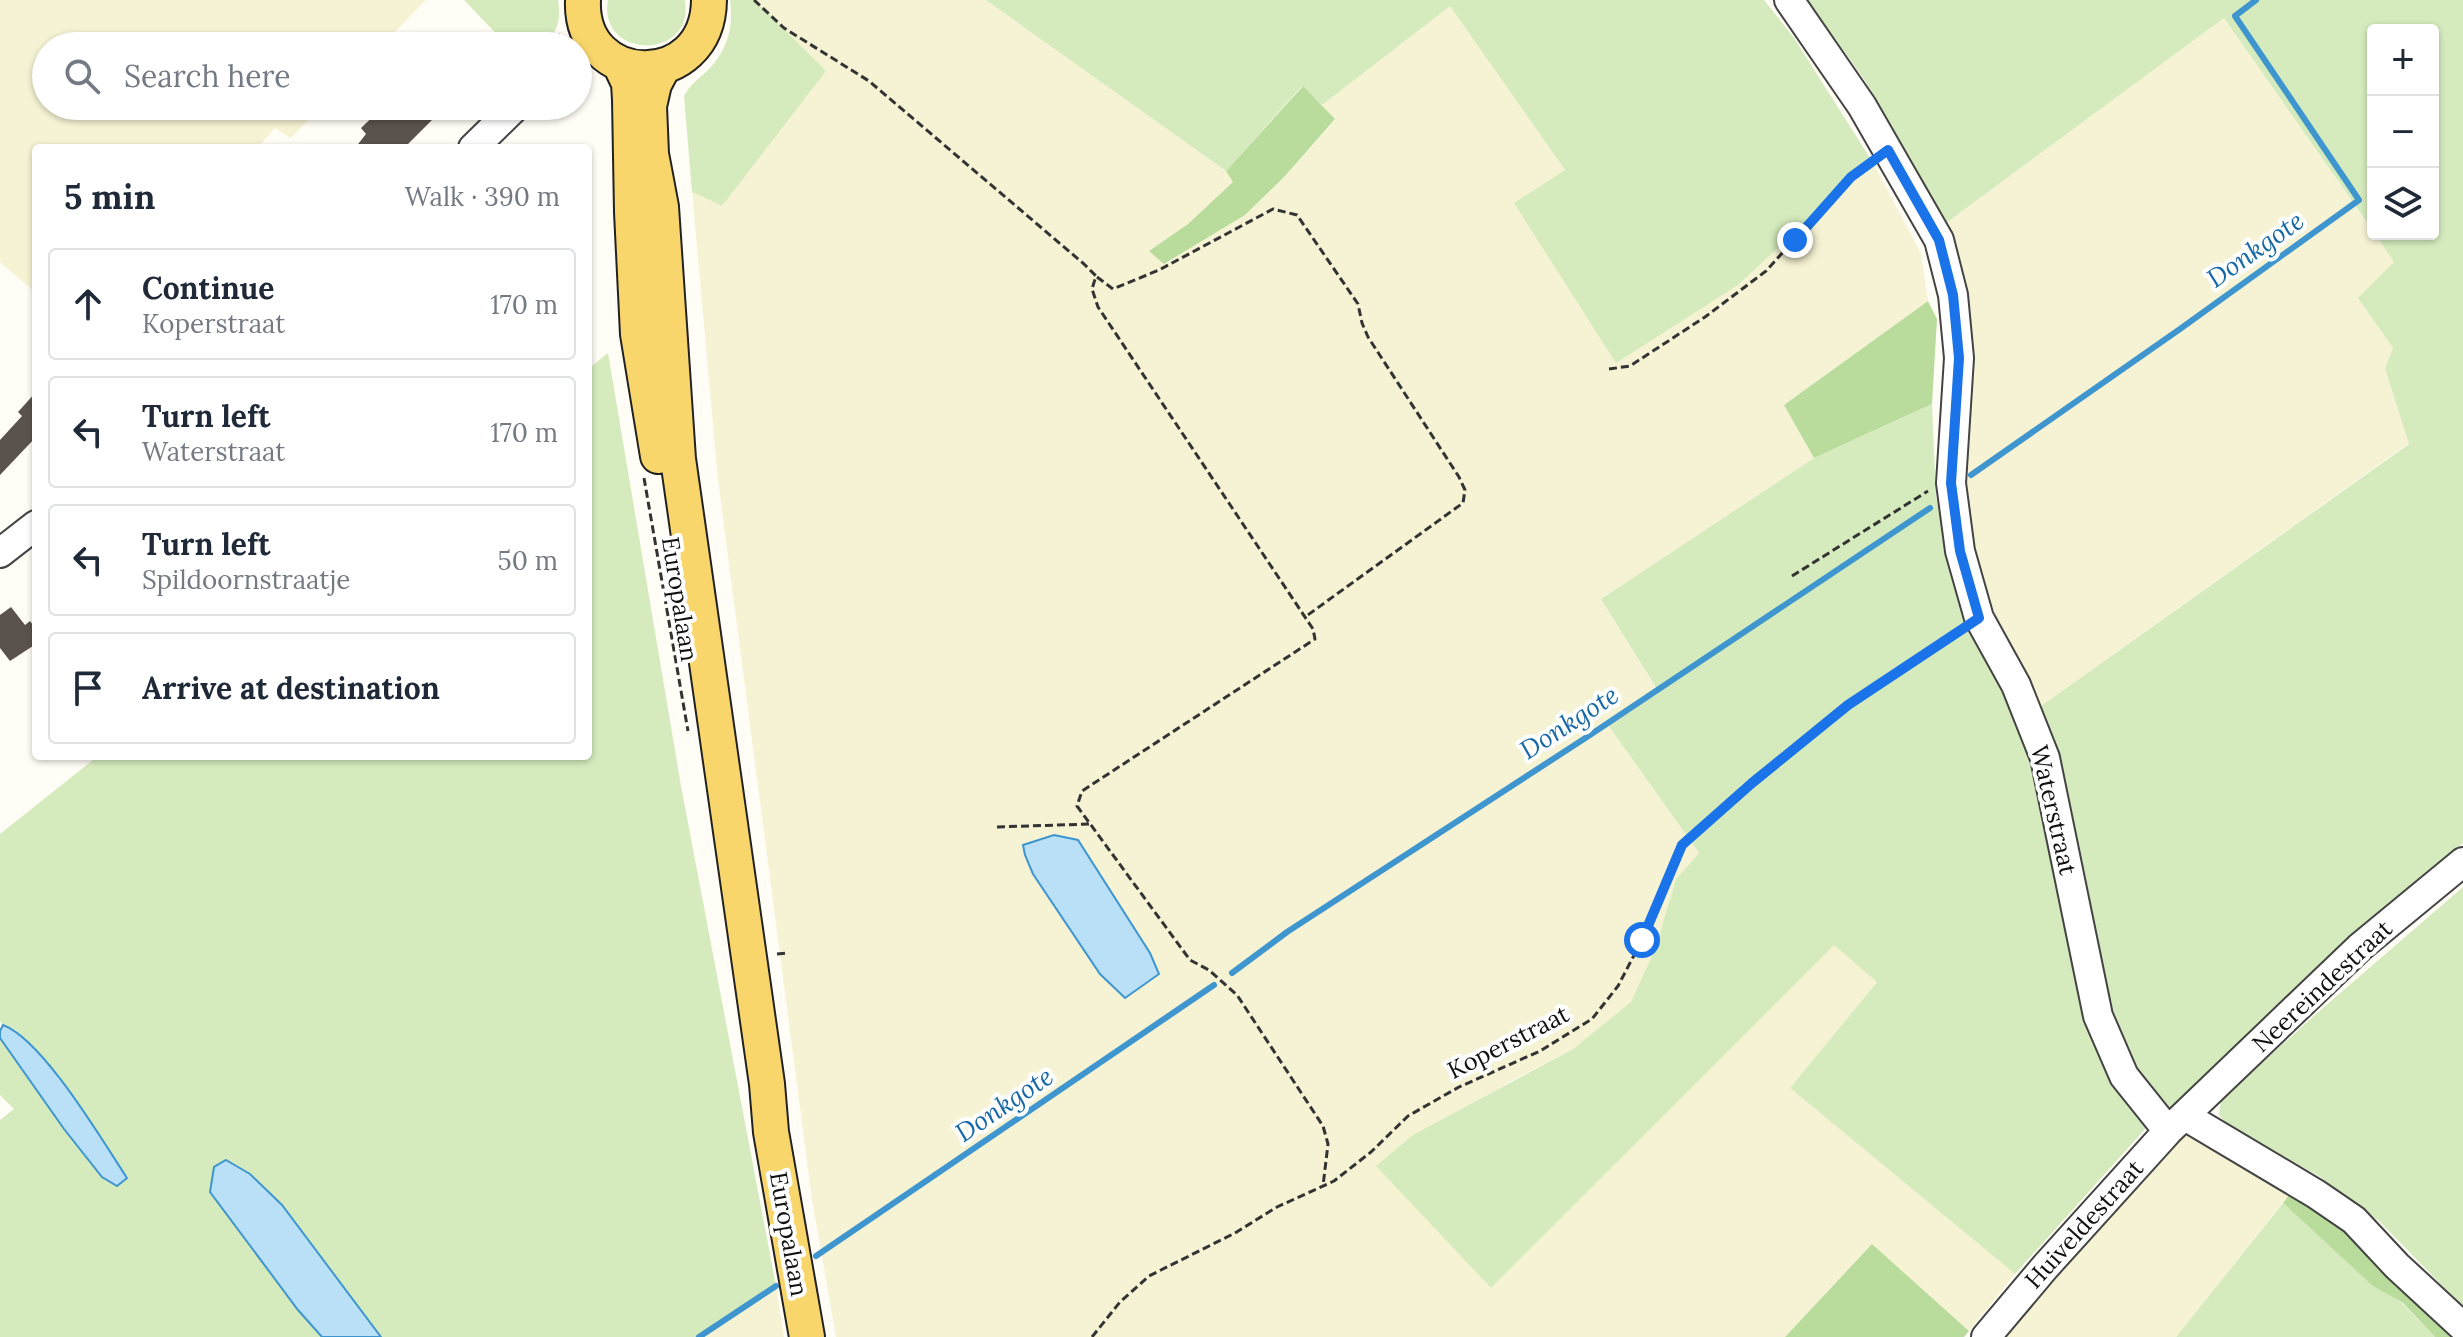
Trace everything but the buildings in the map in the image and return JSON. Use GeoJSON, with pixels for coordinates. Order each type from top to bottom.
{"type":"FeatureCollection","features":[{"type":"Feature","properties":{"kind":"main road"},"geometry":{"type":"LineString","coordinates":[[575,32],[584,19],[583,0]]}},
{"type":"Feature","properties":{"kind":"main road"},"geometry":{"type":"LineString","coordinates":[[592,50],[604,53],[620,64],[649,70],[663,67],[683,58],[698,43],[707,23],[709,0]]}},
{"type":"Feature","properties":{"kind":"main road","name":"Europalaan"},"geometry":{"type":"LineString","coordinates":[[620,64],[629,83],[638,334],[758,1087],[771,1132]]}},
{"type":"Feature","properties":{"kind":"main road","name":"Europalaan"},"geometry":{"type":"LineString","coordinates":[[663,67],[654,84],[649,106],[651,154],[661,207],[678,459],[767,1084],[771,1132],[807,1337]]}},
{"type":"Feature","properties":{"kind":"street","name":"Waterstraat"},"geometry":{"type":"LineString","coordinates":[[1789,0],[1862,106],[1939,240],[1953,295],[1959,358],[1951,477],[1960,551],[1979,618],[2016,685],[2045,758],[2098,1016],[2124,1076],[2176,1123],[2316,1194],[2354,1220],[2397,1266],[2463,1327]]}},
{"type":"Feature","properties":{"kind":"street"},"geometry":{"type":"LineString","coordinates":[[477,144],[502,120]]}},
{"type":"Feature","properties":{"kind":"street"},"geometry":{"type":"LineString","coordinates":[[0,553],[32,528]]}},
{"type":"Feature","properties":{"kind":"street","name":"Neereindestraat"},"geometry":{"type":"LineString","coordinates":[[2176,1123],[2360,947],[2463,862]]}},
{"type":"Feature","properties":{"kind":"street","name":"Huiveldestraat"},"geometry":{"type":"LineString","coordinates":[[1986,1337],[2176,1123]]}},
{"type":"Feature","properties":{"kind":"path"},"geometry":{"type":"LineString","coordinates":[[754,0],[784,28],[869,81],[1113,289],[1159,270],[1273,209],[1297,215],[1358,304],[1368,337],[1465,490],[1463,503],[1305,617]]}},
{"type":"Feature","properties":{"kind":"path"},"geometry":{"type":"LineString","coordinates":[[1609,369],[1630,366],[1705,317],[1766,271],[1851,177],[1888,150]]}},
{"type":"Feature","properties":{"kind":"path"},"geometry":{"type":"LineString","coordinates":[[1096,276],[1092,289],[1098,307],[1313,629],[1315,639],[1082,791],[1077,806],[1190,960],[1209,970],[1237,995],[1323,1126],[1328,1144],[1323,1186]]}},
{"type":"Feature","properties":{"kind":"path"},"geometry":{"type":"LineString","coordinates":[[1792,576],[1951,477]]}},
{"type":"Feature","properties":{"kind":"path","name":"Koperstraat"},"geometry":{"type":"LineString","coordinates":[[1092,1337],[1120,1302],[1149,1276],[1235,1233],[1277,1207],[1334,1181],[1371,1152],[1408,1116],[1459,1087],[1540,1051],[1592,1019],[1618,986],[1642,940],[1682,845],[1848,705],[1979,618]]}},
{"type":"Feature","properties":{"kind":"path"},"geometry":{"type":"LineString","coordinates":[[997,827],[1089,824]]}},
{"type":"Feature","properties":{"kind":"shaded area"},"geometry":{"type":"Polygon","coordinates":[[[0,0],[426,0],[395,32],[32,32],[32,120],[308,120],[291,138],[275,128],[261,144],[32,144],[32,290],[0,262],[0,0]]]}},
{"type":"Feature","properties":{"kind":"shaded area"},"geometry":{"type":"Polygon","coordinates":[[[755,0],[986,0],[1226,171],[1234,182],[1188,224],[1150,250],[1165,264],[1245,215],[1335,120],[1322,105],[1450,5],[1565,170],[1515,203],[1738,285],[1872,161],[1921,253],[1928,301],[1784,405],[1814,458],[1601,599],[1658,692],[1608,725],[1699,853],[1676,879],[1655,949],[1632,1002],[1573,1049],[1509,1082],[1377,1166],[1491,1288],[1834,944],[1877,982],[1790,1088],[2015,1274],[1969,1331],[1872,1244],[1785,1337],[836,1337],[812,1200],[718,480],[692,192],[722,206],[825,71],[755,0]]]}},
{"type":"Feature","properties":{"kind":"shaded area"},"geometry":{"type":"Polygon","coordinates":[[[2224,18],[2367,223],[2367,240],[2379,240],[2394,262],[2359,298],[2393,348],[2385,370],[2409,443],[2041,706],[1991,611],[1978,564],[1966,501],[1966,304],[1946,223],[2224,18]]]}},
{"type":"Feature","properties":{"kind":"shaded area"},"geometry":{"type":"Polygon","coordinates":[[[2188,1130],[2291,1192],[2176,1337],[2003,1337],[2027,1307],[2188,1130]]]}},
{"type":"Feature","properties":{"kind":"shaded area"},"geometry":{"type":"Polygon","coordinates":[[[776,1286],[784,1337],[699,1337],[776,1286]]]}},
{"type":"Feature","properties":{"kind":"green space"},"geometry":{"type":"Polygon","coordinates":[[[464,0],[558,0],[559,14],[554,32],[495,32],[464,0]]]}},
{"type":"Feature","properties":{"kind":"green space"},"geometry":{"type":"Polygon","coordinates":[[[608,0],[685,0],[684,20],[676,34],[662,43],[646,45],[630,42],[617,34],[609,19],[608,0]]]}},
{"type":"Feature","properties":{"kind":"green space"},"geometry":{"type":"Polygon","coordinates":[[[730,0],[755,0],[826,71],[722,206],[692,192],[684,96],[724,48],[730,30],[730,0]]]}},
{"type":"Feature","properties":{"kind":"green space"},"geometry":{"type":"Polygon","coordinates":[[[986,0],[1764,0],[1794,38],[1872,161],[1738,285],[1616,363],[1514,203],[1565,170],[1450,6],[1322,105],[1302,86],[1226,171],[986,0]]]}},
{"type":"Feature","properties":{"kind":"green space"},"geometry":{"type":"Polygon","coordinates":[[[1807,0],[2463,0],[2463,843],[2418,879],[2169,1111],[2137,1076],[2120,1034],[2096,950],[2064,773],[2041,706],[2409,444],[2385,369],[2393,348],[2358,298],[2394,262],[2379,240],[2439,240],[2439,24],[2367,24],[2367,222],[2224,18],[1946,223],[1864,79],[1807,0]]]}},
{"type":"Feature","properties":{"kind":"green space"},"geometry":{"type":"Polygon","coordinates":[[[1303,86],[1335,119],[1285,176],[1245,215],[1164,264],[1149,251],[1188,224],[1233,182],[1226,171],[1303,86]]]}},
{"type":"Feature","properties":{"kind":"green space"},"geometry":{"type":"Polygon","coordinates":[[[1928,301],[1937,319],[1932,404],[1814,458],[1784,405],[1928,301]]]}},
{"type":"Feature","properties":{"kind":"green space"},"geometry":{"type":"Polygon","coordinates":[[[608,353],[681,786],[776,1286],[699,1337],[381,1337],[353,1301],[298,1310],[322,1337],[0,1337],[0,1120],[14,1109],[0,1095],[0,1038],[102,1177],[117,1186],[128,1177],[16,1030],[0,1021],[0,834],[93,760],[592,760],[592,366],[608,353]]]}},
{"type":"Feature","properties":{"kind":"green space"},"geometry":{"type":"Polygon","coordinates":[[[1932,404],[1936,497],[1958,596],[1975,641],[2020,725],[2035,775],[2078,994],[2103,1066],[2146,1128],[2015,1274],[1790,1088],[1877,982],[1834,945],[1491,1288],[1376,1166],[1413,1135],[1573,1049],[1631,1002],[1655,949],[1676,879],[1699,853],[1608,725],[1658,691],[1601,599],[1814,458],[1932,404]]]}},
{"type":"Feature","properties":{"kind":"green space"},"geometry":{"type":"Polygon","coordinates":[[[2463,887],[2463,1307],[2380,1222],[2319,1176],[2230,1128],[2219,1115],[2221,1100],[2463,887]]]}},
{"type":"Feature","properties":{"kind":"green space"},"geometry":{"type":"Polygon","coordinates":[[[2291,1192],[2332,1218],[2458,1337],[2435,1337],[2403,1303],[2373,1286],[2283,1203],[2291,1192]]]}},
{"type":"Feature","properties":{"kind":"green space"},"geometry":{"type":"Polygon","coordinates":[[[2283,1203],[2373,1285],[2402,1303],[2435,1337],[2176,1337],[2283,1203]]]}},
{"type":"Feature","properties":{"kind":"green space"},"geometry":{"type":"Polygon","coordinates":[[[1872,1244],[1969,1331],[1964,1337],[1785,1337],[1872,1244]]]}},
{"type":"Feature","properties":{"kind":"water"},"geometry":{"type":"Polygon","coordinates":[[[1054,835],[1078,840],[1150,953],[1159,974],[1125,998],[1100,974],[1033,874],[1023,845],[1054,835]]]}},
{"type":"Feature","properties":{"kind":"water"},"geometry":{"type":"Polygon","coordinates":[[[3,1025],[19,1034],[36,1050],[71,1093],[127,1178],[117,1186],[102,1177],[64,1129],[0,1038],[3,1025]]]}},
{"type":"Feature","properties":{"kind":"water"},"geometry":{"type":"Polygon","coordinates":[[[226,1160],[250,1174],[282,1205],[381,1337],[322,1337],[298,1310],[210,1192],[214,1167],[226,1160]]]}},
{"type":"Feature","properties":{"kind":"waterway","name":"Donkgote"},"geometry":{"type":"LineString","coordinates":[[1971,475],[2359,200],[2235,16],[2256,0]]}},
{"type":"Feature","properties":{"kind":"waterway","name":"Donkgote"},"geometry":{"type":"LineString","coordinates":[[1232,973],[1287,932],[1930,508]]}},
{"type":"Feature","properties":{"kind":"waterway","name":"Donkgote"},"geometry":{"type":"LineString","coordinates":[[816,1256],[1214,985]]}},
{"type":"Feature","properties":{"kind":"waterway","name":"Donkgote"},"geometry":{"type":"LineString","coordinates":[[699,1337],[776,1286]]}},
{"type":"Feature","properties":{"kind":"route"},"geometry":{"type":"LineString","coordinates":[[1642,940],[1682,845],[1848,705],[1979,618],[1960,551],[1951,483],[1959,358],[1953,295],[1939,240],[1888,150],[1851,177],[1795,240]]}}]}
